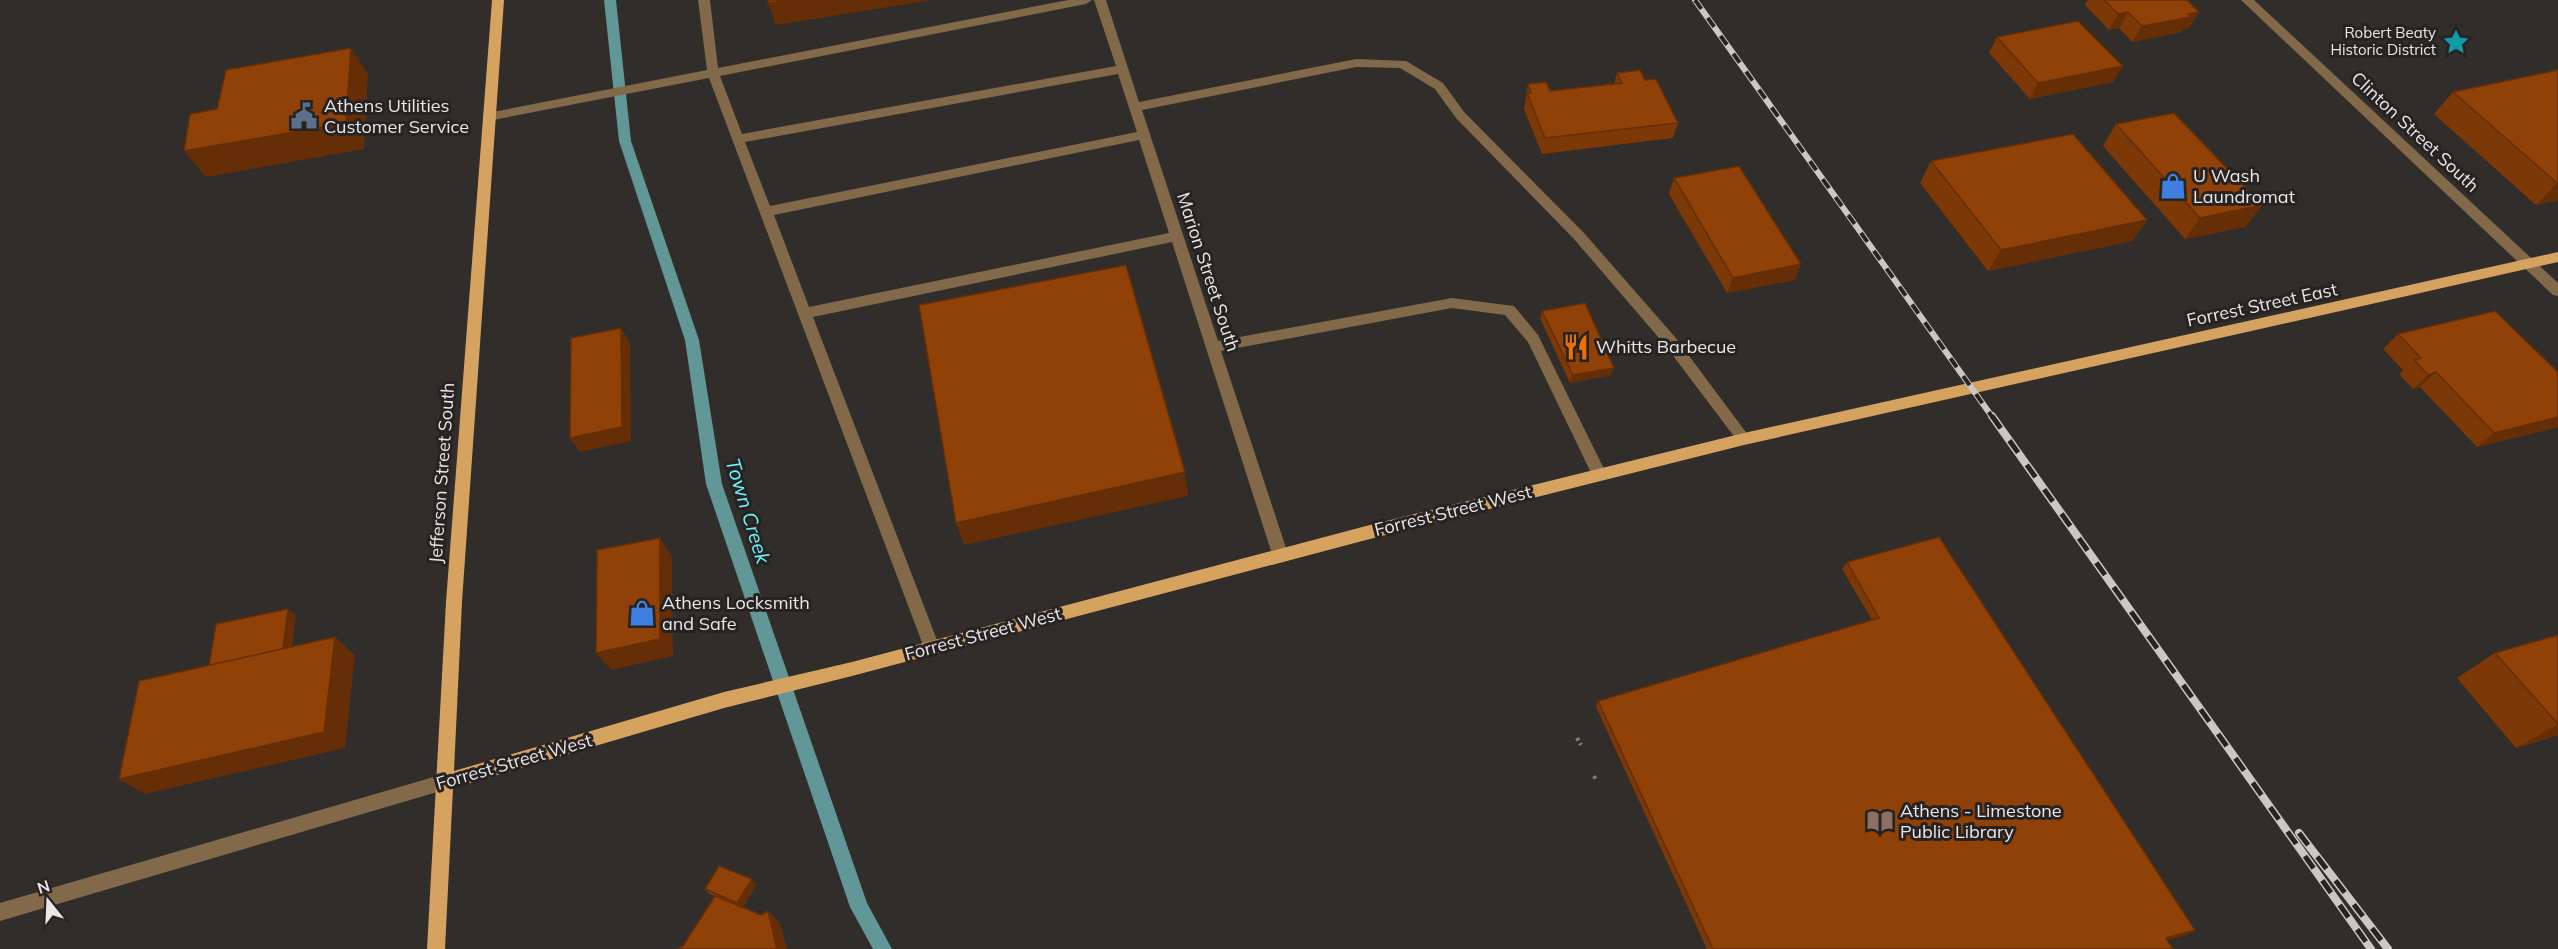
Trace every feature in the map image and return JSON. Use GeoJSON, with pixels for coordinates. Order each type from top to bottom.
{"type":"FeatureCollection","features":[{"type":"Feature","properties":{"kind":"main road","name":"Jefferson Street South"},"geometry":{"type":"LineString","coordinates":[[436,949],[454,602],[498,0]]}},
{"type":"Feature","properties":{"kind":"main road","name":"Forrest Street East"},"geometry":{"type":"LineString","coordinates":[[1973,387],[2531,265],[2558,257]]}},
{"type":"Feature","properties":{"kind":"main road","name":"Forrest Street West"},"geometry":{"type":"LineString","coordinates":[[444,782],[724,700],[932,648],[1280,554],[1744,439],[1973,387]]}},
{"type":"Feature","properties":{"kind":"street"},"geometry":{"type":"LineString","coordinates":[[704,0],[713,73],[932,648]]}},
{"type":"Feature","properties":{"kind":"street"},"geometry":{"type":"LineString","coordinates":[[488,117],[1086,0]]}},
{"type":"Feature","properties":{"kind":"street","name":"Marion Street South"},"geometry":{"type":"LineString","coordinates":[[1100,0],[1280,554]]}},
{"type":"Feature","properties":{"kind":"street","name":"Clinton Street South"},"geometry":{"type":"LineString","coordinates":[[2247,0],[2558,291]]}},
{"type":"Feature","properties":{"kind":"street"},"geometry":{"type":"LineString","coordinates":[[1136,107],[1356,63],[1402,64],[1439,86],[1460,116],[1579,236],[1670,341],[1744,439]]}},
{"type":"Feature","properties":{"kind":"street"},"geometry":{"type":"LineString","coordinates":[[738,139],[1123,69]]}},
{"type":"Feature","properties":{"kind":"street"},"geometry":{"type":"LineString","coordinates":[[766,212],[1145,135]]}},
{"type":"Feature","properties":{"kind":"street"},"geometry":{"type":"LineString","coordinates":[[805,313],[1178,236]]}},
{"type":"Feature","properties":{"kind":"street"},"geometry":{"type":"LineString","coordinates":[[1213,347],[1452,303],[1509,310],[1533,339],[1599,475]]}},
{"type":"Feature","properties":{"kind":"street","name":"Forrest Street West"},"geometry":{"type":"LineString","coordinates":[[0,912],[444,782]]}},
{"type":"Feature","properties":{"kind":"path"},"geometry":{"type":"LineString","coordinates":[[1577,738],[1581,745]]}},
{"type":"Feature","properties":{"kind":"building"},"geometry":{"type":"Polygon","coordinates":[[[768,0],[789,0],[768,3],[768,0]]]}},
{"type":"Feature","properties":{"kind":"building"},"geometry":{"type":"Polygon","coordinates":[[[2104,0],[2187,0],[2199,12],[2188,14],[2191,17],[2142,26],[2128,12],[2118,14],[2104,0]]]}},
{"type":"Feature","properties":{"kind":"building"},"geometry":{"type":"Polygon","coordinates":[[[2078,21],[2123,66],[2038,83],[1997,37],[2078,21]]]}},
{"type":"Feature","properties":{"kind":"building"},"geometry":{"type":"Polygon","coordinates":[[[351,48],[346,123],[184,151],[190,114],[217,109],[226,70],[351,48]]]}},
{"type":"Feature","properties":{"kind":"building"},"geometry":{"type":"Polygon","coordinates":[[[1640,70],[1645,80],[1656,79],[1678,123],[1545,138],[1527,93],[1531,93],[1528,84],[1546,82],[1550,91],[1622,83],[1617,73],[1640,70]]]}},
{"type":"Feature","properties":{"kind":"building"},"geometry":{"type":"Polygon","coordinates":[[[2558,70],[2558,183],[2557,183],[2453,92],[2558,70]]]}},
{"type":"Feature","properties":{"kind":"building"},"geometry":{"type":"Polygon","coordinates":[[[2174,113],[2262,205],[2200,218],[2116,124],[2174,113]]]}},
{"type":"Feature","properties":{"kind":"building"},"geometry":{"type":"Polygon","coordinates":[[[2073,134],[2147,220],[2001,250],[1931,161],[2073,134]]]}},
{"type":"Feature","properties":{"kind":"building"},"geometry":{"type":"Polygon","coordinates":[[[1739,166],[1801,264],[1733,278],[1674,178],[1739,166]]]}},
{"type":"Feature","properties":{"kind":"building"},"geometry":{"type":"Polygon","coordinates":[[[1126,265],[1185,472],[956,523],[919,305],[1126,265]]]}},
{"type":"Feature","properties":{"kind":"building","name":"Whitts Barbecue"},"geometry":{"type":"Polygon","coordinates":[[[1585,303],[1614,368],[1573,375],[1542,311],[1585,303]]]}},
{"type":"Feature","properties":{"kind":"building"},"geometry":{"type":"Polygon","coordinates":[[[2495,311],[2558,372],[2558,417],[2494,433],[2436,372],[2428,375],[2414,360],[2421,358],[2398,334],[2495,311]]]}},
{"type":"Feature","properties":{"kind":"building"},"geometry":{"type":"Polygon","coordinates":[[[621,328],[622,427],[570,438],[571,338],[621,328]]]}},
{"type":"Feature","properties":{"kind":"building","name":"Athens - Limestone Public Library"},"geometry":{"type":"Polygon","coordinates":[[[1939,537],[2195,930],[2166,938],[2173,949],[1713,949],[1598,701],[1879,618],[1847,562],[1939,537]]]}},
{"type":"Feature","properties":{"kind":"building","name":"Athens Locksmith and Safe"},"geometry":{"type":"Polygon","coordinates":[[[660,538],[660,639],[596,653],[597,550],[660,538]]]}},
{"type":"Feature","properties":{"kind":"building"},"geometry":{"type":"Polygon","coordinates":[[[288,609],[283,649],[209,666],[216,624],[288,609]]]}},
{"type":"Feature","properties":{"kind":"building"},"geometry":{"type":"Polygon","coordinates":[[[2558,635],[2558,724],[2495,653],[2558,635]]]}},
{"type":"Feature","properties":{"kind":"building"},"geometry":{"type":"Polygon","coordinates":[[[335,637],[324,732],[119,779],[139,681],[335,637]]]}},
{"type":"Feature","properties":{"kind":"building"},"geometry":{"type":"Polygon","coordinates":[[[719,866],[752,879],[737,903],[705,889],[719,866]]]}},
{"type":"Feature","properties":{"kind":"building"},"geometry":{"type":"Polygon","coordinates":[[[715,896],[761,915],[768,911],[777,949],[677,949],[683,946],[715,896]]]}},
{"type":"Feature","properties":{"kind":"waterway","name":"Town Creek"},"geometry":{"type":"LineString","coordinates":[[610,0],[625,141],[692,340],[714,484],[859,907],[883,949]]}},
{"type":"Feature","properties":{"kind":"railway"},"geometry":{"type":"LineString","coordinates":[[1695,0],[1993,418]]}},
{"type":"Feature","properties":{"kind":"railway"},"geometry":{"type":"LineString","coordinates":[[1992,416],[2371,949]]}},
{"type":"Feature","properties":{"kind":"railway"},"geometry":{"type":"LineString","coordinates":[[2299,833],[2388,949]]}},
{"type":"Feature","properties":{"kind":"place","name":"Robert Beaty Historic District"},"geometry":{"type":"Point","coordinates":[2456,42]}},
{"type":"Feature","properties":{"kind":"place","name":"Athens Utilities Customer Service"},"geometry":{"type":"Point","coordinates":[304,116]}},
{"type":"Feature","properties":{"kind":"place","name":"U Wash Laundromat"},"geometry":{"type":"Point","coordinates":[2173,186]}},
{"type":"Feature","properties":{"kind":"place","name":"Whitts Barbecue"},"geometry":{"type":"Point","coordinates":[1576,347]}},
{"type":"Feature","properties":{"kind":"place","name":"Athens Locksmith and Safe"},"geometry":{"type":"Point","coordinates":[642,613]}},
{"type":"Feature","properties":{"kind":"place","name":"Athens - Limestone Public Library"},"geometry":{"type":"Point","coordinates":[1880,821]}}]}
